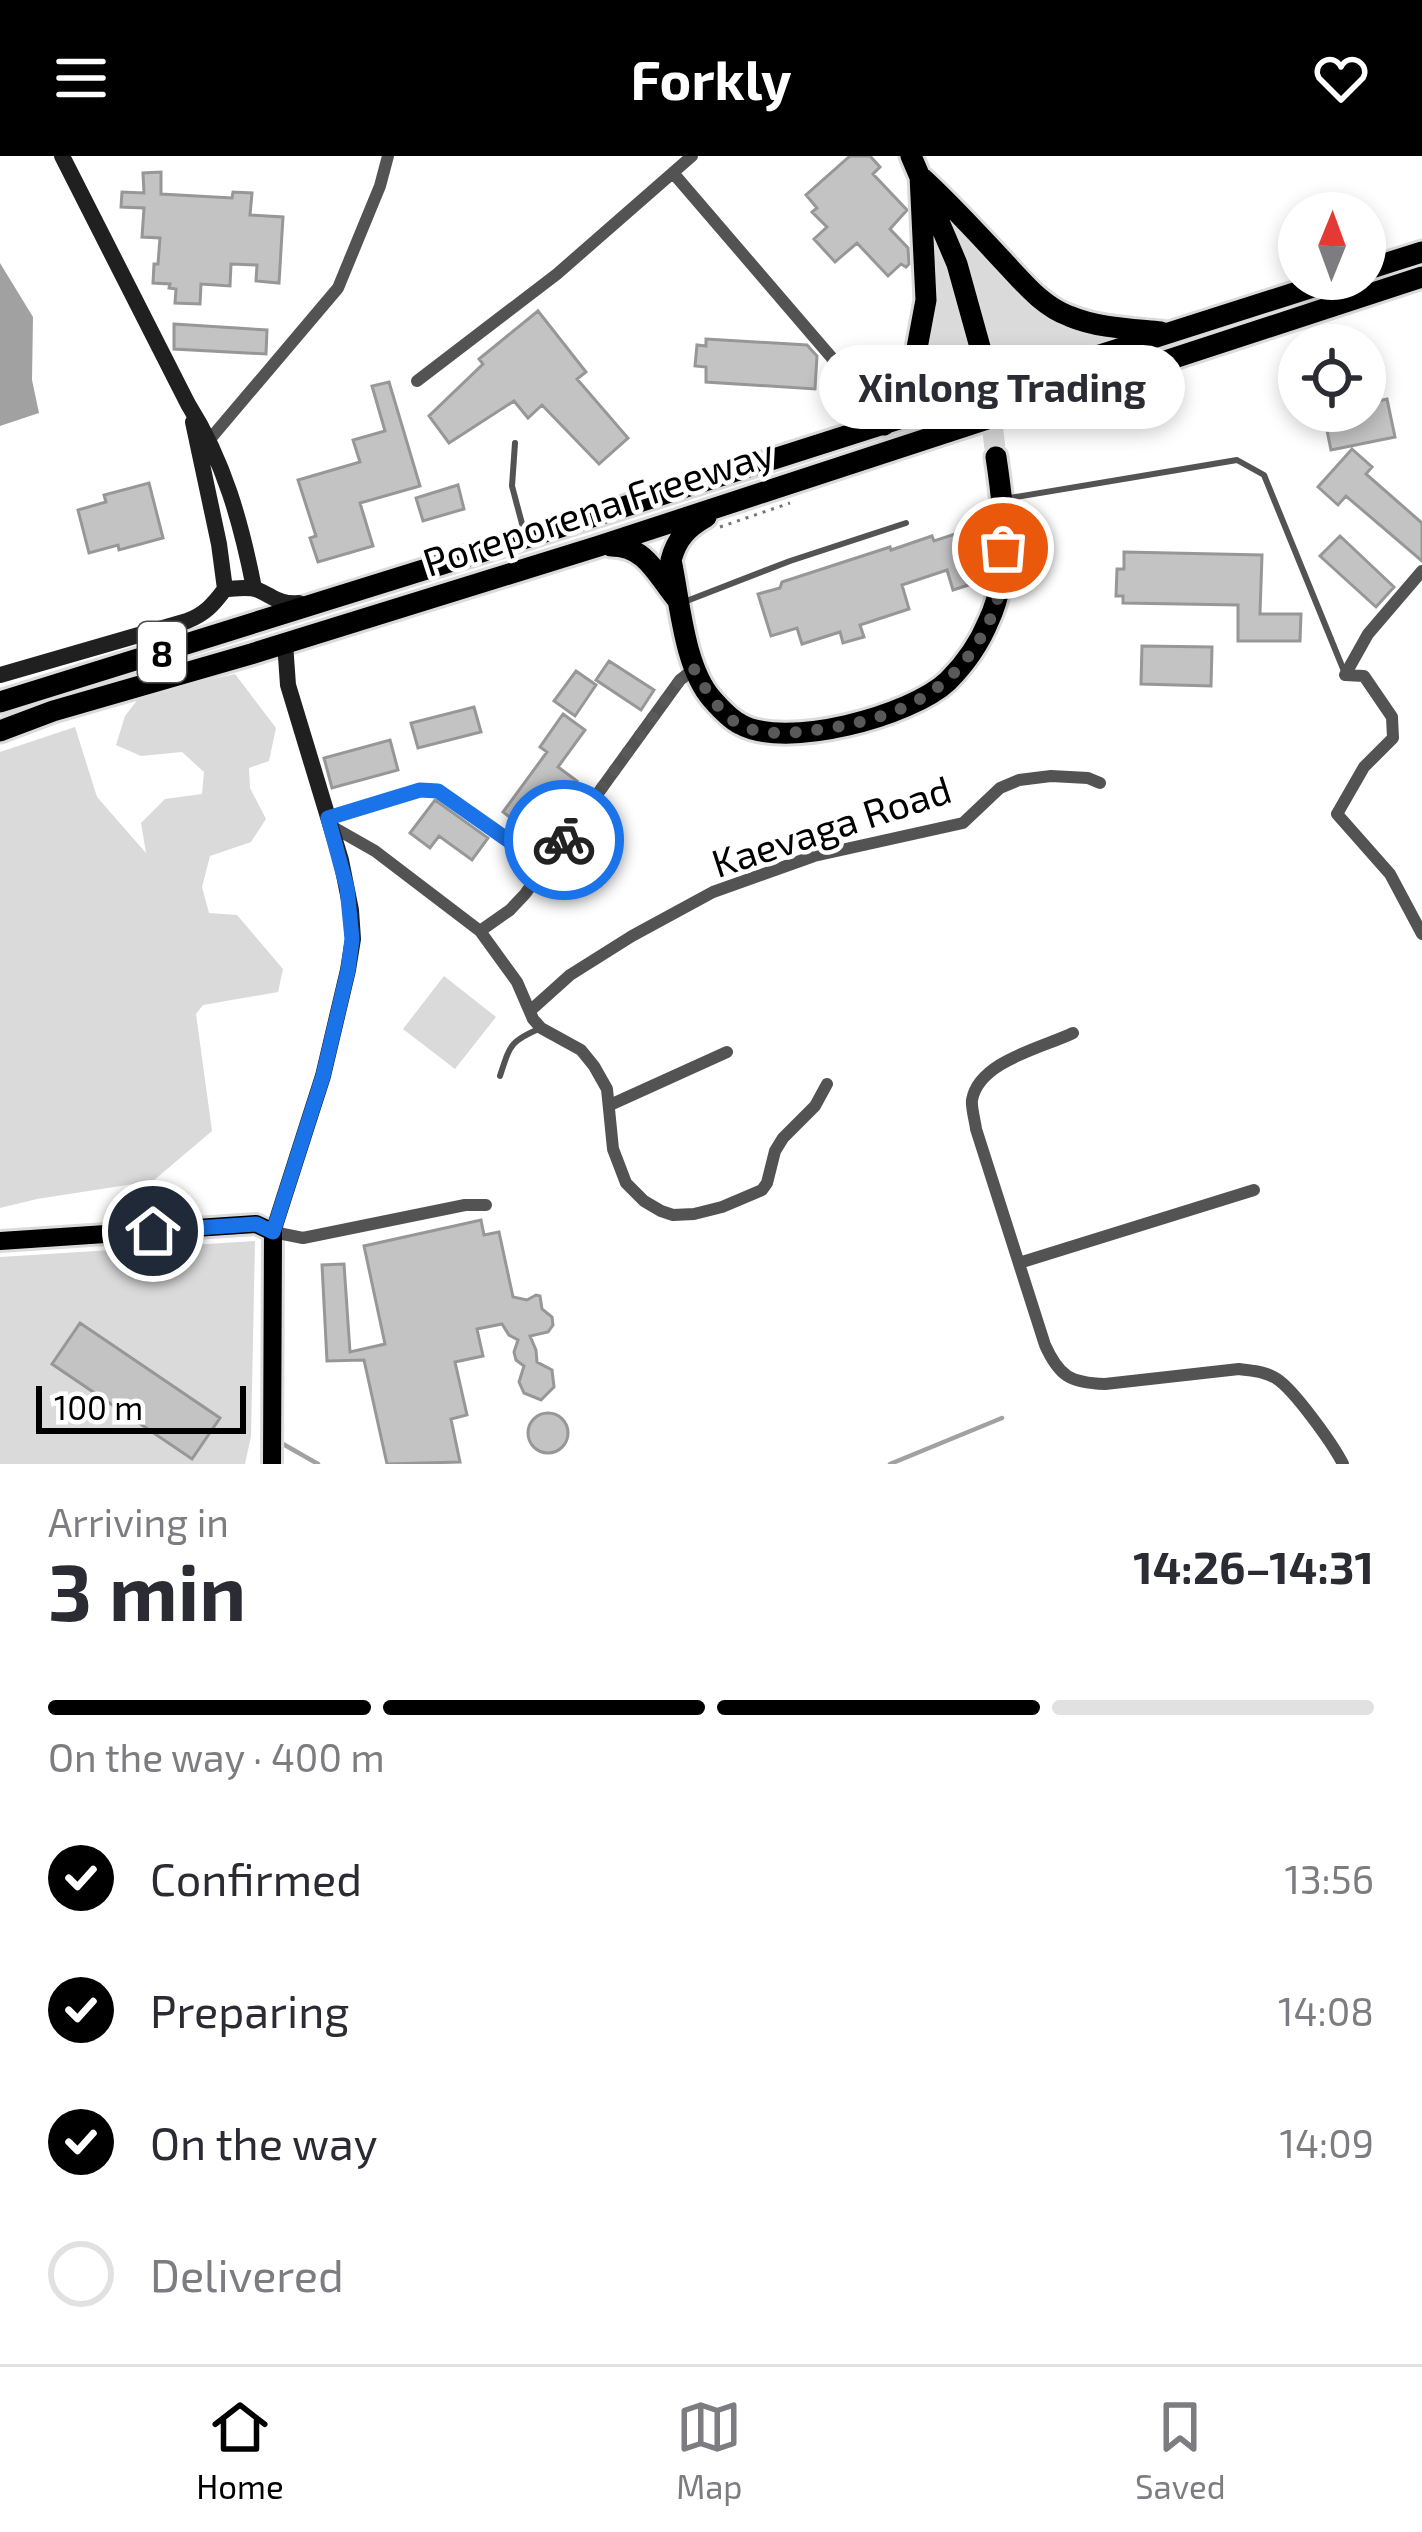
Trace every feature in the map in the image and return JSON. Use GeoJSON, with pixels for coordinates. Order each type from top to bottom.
{"type":"FeatureCollection","features":[{"type":"Feature","properties":{"kind":"highway"},"geometry":{"type":"LineString","coordinates":[[915,166],[1052,308],[1095,324],[1170,334]]}},
{"type":"Feature","properties":{"kind":"highway"},"geometry":{"type":"LineString","coordinates":[[915,166],[957,264],[985,365]]}},
{"type":"Feature","properties":{"kind":"highway"},"geometry":{"type":"LineString","coordinates":[[884,425],[914,364],[926,300],[915,166]]}},
{"type":"Feature","properties":{"kind":"highway"},"geometry":{"type":"LineString","coordinates":[[1386,263],[1422,252]]}},
{"type":"Feature","properties":{"kind":"highway","name":"Poreporena Freeway"},"geometry":{"type":"LineString","coordinates":[[0,731],[52,711],[599,546],[1422,277]]}},
{"type":"Feature","properties":{"kind":"highway","name":"Poreporena Freeway"},"geometry":{"type":"LineString","coordinates":[[0,702],[1278,299]]}},
{"type":"Feature","properties":{"kind":"highway"},"geometry":{"type":"LineString","coordinates":[[738,500],[693,525],[676,543],[671,560],[694,669],[710,697],[741,725],[798,733],[841,727],[915,702],[947,682],[976,647],[1003,579],[1003,500],[996,457]]}},
{"type":"Feature","properties":{"kind":"highway"},"geometry":{"type":"LineString","coordinates":[[599,546],[628,546],[640,552],[681,603]]}},
{"type":"Feature","properties":{"kind":"main road"},"geometry":{"type":"LineString","coordinates":[[62,156],[227,482],[254,588]]}},
{"type":"Feature","properties":{"kind":"main road"},"geometry":{"type":"LineString","coordinates":[[205,445],[225,590]]}},
{"type":"Feature","properties":{"kind":"main road"},"geometry":{"type":"LineString","coordinates":[[0,675],[203,615],[225,590],[254,588],[286,604],[324,602]]}},
{"type":"Feature","properties":{"kind":"main road"},"geometry":{"type":"LineString","coordinates":[[272,1464],[273,1232],[323,1076],[352,939],[351,910],[330,822],[288,685],[285,643]]}},
{"type":"Feature","properties":{"kind":"main road"},"geometry":{"type":"LineString","coordinates":[[2,1242],[256,1224],[273,1232]]}},
{"type":"Feature","properties":{"kind":"street"},"geometry":{"type":"LineString","coordinates":[[205,445],[338,288],[388,156]]}},
{"type":"Feature","properties":{"kind":"street"},"geometry":{"type":"LineString","coordinates":[[417,381],[557,274],[692,156]]}},
{"type":"Feature","properties":{"kind":"street"},"geometry":{"type":"LineString","coordinates":[[674,174],[832,358],[842,393],[884,425]]}},
{"type":"Feature","properties":{"kind":"street"},"geometry":{"type":"LineString","coordinates":[[1422,571],[1368,634],[1346,675],[1364,676],[1392,717],[1394,738],[1364,767],[1337,814],[1390,874],[1422,934]]}},
{"type":"Feature","properties":{"kind":"street"},"geometry":{"type":"LineString","coordinates":[[480,931],[526,894],[680,680],[694,669]]}},
{"type":"Feature","properties":{"kind":"street","name":"Kaevaga Road"},"geometry":{"type":"LineString","coordinates":[[531,1010],[570,975],[713,892],[814,856],[963,823],[1000,788],[1019,780],[1051,776],[1100,783]]}},
{"type":"Feature","properties":{"kind":"street"},"geometry":{"type":"LineString","coordinates":[[330,822],[480,931],[498,952],[533,1019],[581,1050],[602,1079],[610,1105],[613,1149],[626,1183],[661,1211],[694,1214],[722,1207],[766,1186],[783,1138],[814,1106],[827,1084]]}},
{"type":"Feature","properties":{"kind":"street"},"geometry":{"type":"LineString","coordinates":[[1072,1033],[984,1075],[972,1100],[976,1129],[1054,1365],[1068,1378],[1105,1384],[1239,1369],[1259,1371],[1279,1380],[1343,1464]]}},
{"type":"Feature","properties":{"kind":"street"},"geometry":{"type":"LineString","coordinates":[[610,1105],[727,1052]]}},
{"type":"Feature","properties":{"kind":"street"},"geometry":{"type":"LineString","coordinates":[[1019,1263],[1254,1190]]}},
{"type":"Feature","properties":{"kind":"street"},"geometry":{"type":"LineString","coordinates":[[273,1232],[303,1238],[486,1204]]}},
{"type":"Feature","properties":{"kind":"lane"},"geometry":{"type":"LineString","coordinates":[[515,443],[512,486],[526,538]]}},
{"type":"Feature","properties":{"kind":"lane"},"geometry":{"type":"LineString","coordinates":[[1003,500],[1237,460],[1264,476],[1346,675]]}},
{"type":"Feature","properties":{"kind":"lane"},"geometry":{"type":"LineString","coordinates":[[681,603],[906,523]]}},
{"type":"Feature","properties":{"kind":"lane"},"geometry":{"type":"LineString","coordinates":[[330,822],[420,790],[438,791],[545,866]]}},
{"type":"Feature","properties":{"kind":"lane"},"geometry":{"type":"LineString","coordinates":[[500,1076],[515,1039],[541,1028]]}},
{"type":"Feature","properties":{"kind":"shaded area"},"geometry":{"type":"Polygon","coordinates":[[[943,204],[1036,308],[1073,330],[1116,336],[902,406],[929,213],[956,294],[972,370],[993,363],[984,314],[943,204]]]}},
{"type":"Feature","properties":{"kind":"shaded area"},"geometry":{"type":"Polygon","coordinates":[[[0,263],[33,317],[32,380],[39,413],[0,426],[0,263]]]}},
{"type":"Feature","properties":{"kind":"shaded area"},"geometry":{"type":"Polygon","coordinates":[[[235,674],[276,728],[269,761],[249,768],[250,788],[266,819],[251,842],[210,856],[202,887],[209,913],[237,915],[283,969],[278,992],[203,1005],[196,1014],[212,1131],[153,1181],[0,1208],[0,752],[75,727],[97,797],[146,853],[141,823],[165,799],[202,794],[204,772],[182,752],[141,756],[116,745],[125,716],[142,694],[235,674]]]}},
{"type":"Feature","properties":{"kind":"shaded area"},"geometry":{"type":"Polygon","coordinates":[[[444,976],[496,1017],[455,1069],[403,1029],[444,976]]]}},
{"type":"Feature","properties":{"kind":"shaded area"},"geometry":{"type":"Polygon","coordinates":[[[255,1241],[251,1436],[245,1464],[0,1464],[0,1257],[255,1241]]]}},
{"type":"Feature","properties":{"kind":"building"},"geometry":{"type":"Polygon","coordinates":[[[850,156],[870,156],[880,167],[873,174],[907,210],[890,229],[908,248],[909,264],[901,264],[888,276],[857,243],[835,262],[814,239],[827,227],[812,212],[817,208],[806,195],[850,156]]]}},
{"type":"Feature","properties":{"kind":"building"},"geometry":{"type":"Polygon","coordinates":[[[161,172],[161,194],[232,198],[233,192],[252,193],[250,215],[283,217],[279,283],[256,281],[257,265],[231,264],[230,286],[201,284],[200,304],[175,303],[176,289],[153,283],[160,238],[142,237],[144,208],[121,207],[122,192],[144,193],[143,173],[161,172]]]}},
{"type":"Feature","properties":{"kind":"building"},"geometry":{"type":"Polygon","coordinates":[[[538,311],[586,372],[577,379],[628,438],[599,464],[542,405],[528,418],[514,401],[449,443],[429,416],[483,364],[479,359],[538,311]]]}},
{"type":"Feature","properties":{"kind":"building"},"geometry":{"type":"Polygon","coordinates":[[[174,324],[267,330],[266,354],[174,349],[174,324]]]}},
{"type":"Feature","properties":{"kind":"building"},"geometry":{"type":"Polygon","coordinates":[[[706,339],[807,345],[817,356],[815,389],[706,382],[706,367],[695,366],[697,345],[706,346],[706,339]]]}},
{"type":"Feature","properties":{"kind":"building"},"geometry":{"type":"Polygon","coordinates":[[[389,382],[420,486],[360,503],[373,546],[318,562],[310,538],[316,536],[298,480],[360,462],[353,440],[385,431],[372,386],[389,382]]]}},
{"type":"Feature","properties":{"kind":"building"},"geometry":{"type":"Polygon","coordinates":[[[1386,399],[1395,437],[1331,450],[1327,432],[1386,432],[1386,399]]]}},
{"type":"Feature","properties":{"kind":"building"},"geometry":{"type":"Polygon","coordinates":[[[1352,449],[1372,467],[1366,474],[1422,523],[1422,561],[1346,496],[1338,505],[1318,487],[1352,449]]]}},
{"type":"Feature","properties":{"kind":"building"},"geometry":{"type":"Polygon","coordinates":[[[149,483],[163,538],[89,553],[78,510],[106,502],[104,495],[149,483]]]}},
{"type":"Feature","properties":{"kind":"building"},"geometry":{"type":"Polygon","coordinates":[[[458,485],[464,509],[423,521],[416,498],[458,485]]]}},
{"type":"Feature","properties":{"kind":"building"},"geometry":{"type":"Polygon","coordinates":[[[986,524],[988,562],[979,565],[984,580],[953,590],[947,570],[902,585],[909,609],[860,625],[864,637],[843,643],[840,632],[802,644],[797,628],[771,636],[758,594],[890,547],[932,536],[934,541],[986,524]]]}},
{"type":"Feature","properties":{"kind":"building"},"geometry":{"type":"Polygon","coordinates":[[[1340,536],[1394,587],[1376,607],[1320,556],[1340,536]]]}},
{"type":"Feature","properties":{"kind":"building"},"geometry":{"type":"Polygon","coordinates":[[[1124,552],[1262,555],[1260,614],[1301,614],[1300,641],[1238,641],[1238,605],[1123,603],[1123,596],[1116,596],[1117,569],[1124,569],[1124,552]]]}},
{"type":"Feature","properties":{"kind":"building"},"geometry":{"type":"Polygon","coordinates":[[[1142,646],[1212,647],[1211,686],[1141,684],[1142,646]]]}},
{"type":"Feature","properties":{"kind":"building"},"geometry":{"type":"Polygon","coordinates":[[[609,661],[654,690],[641,710],[596,680],[609,661]]]}},
{"type":"Feature","properties":{"kind":"building"},"geometry":{"type":"Polygon","coordinates":[[[576,671],[596,685],[575,716],[554,701],[576,671]]]}},
{"type":"Feature","properties":{"kind":"building"},"geometry":{"type":"Polygon","coordinates":[[[474,707],[481,732],[418,748],[411,723],[474,707]]]}},
{"type":"Feature","properties":{"kind":"building"},"geometry":{"type":"Polygon","coordinates":[[[563,714],[585,730],[558,767],[577,781],[536,837],[503,812],[547,752],[540,747],[563,714]]]}},
{"type":"Feature","properties":{"kind":"building"},"geometry":{"type":"Polygon","coordinates":[[[390,740],[398,770],[332,788],[324,758],[390,740]]]}},
{"type":"Feature","properties":{"kind":"building"},"geometry":{"type":"Polygon","coordinates":[[[435,800],[488,838],[472,860],[439,836],[430,848],[410,833],[435,800]]]}},
{"type":"Feature","properties":{"kind":"building"},"geometry":{"type":"Polygon","coordinates":[[[481,1220],[484,1235],[499,1232],[513,1297],[540,1296],[542,1309],[552,1317],[548,1332],[530,1336],[537,1362],[552,1370],[554,1387],[541,1400],[524,1393],[519,1382],[524,1366],[514,1352],[518,1340],[502,1324],[477,1329],[483,1356],[455,1362],[467,1415],[451,1419],[460,1462],[387,1464],[364,1360],[327,1361],[322,1265],[344,1264],[350,1352],[385,1344],[364,1246],[481,1220]]]}},
{"type":"Feature","properties":{"kind":"building"},"geometry":{"type":"Polygon","coordinates":[[[80,1323],[220,1418],[192,1459],[52,1364],[80,1323]]]}},
{"type":"Feature","properties":{"kind":"building"},"geometry":{"type":"Polygon","coordinates":[[[548,1413],[562,1419],[568,1433],[562,1447],[548,1453],[534,1447],[528,1433],[534,1419],[548,1413]]]}},
{"type":"Feature","properties":{"kind":"waterway"},"geometry":{"type":"LineString","coordinates":[[890,1464],[1002,1418]]}},
{"type":"Feature","properties":{"kind":"waterway"},"geometry":{"type":"LineString","coordinates":[[276,1440],[318,1464]]}},
{"type":"Feature","properties":{"kind":"tunnel"},"geometry":{"type":"LineString","coordinates":[[985,365],[996,457]]}},
{"type":"Feature","properties":{"kind":"way so far"},"geometry":{"type":"LineString","coordinates":[[564,840],[680,680],[694,669],[710,697],[730,716],[741,725],[766,731],[798,733],[841,727],[904,708],[926,696],[947,682],[976,647],[1003,579],[1003,548]]}},
{"type":"Feature","properties":{"kind":"place","name":"Xinlong Trading"},"geometry":{"type":"Point","coordinates":[1003,548]}},
{"type":"Feature","properties":{"kind":"route"},"geometry":{"type":"LineString","coordinates":[[153,1231],[256,1224],[273,1232],[323,1076],[348,970],[351,910],[328,818],[420,790],[438,791],[545,866],[564,840]]}}]}
